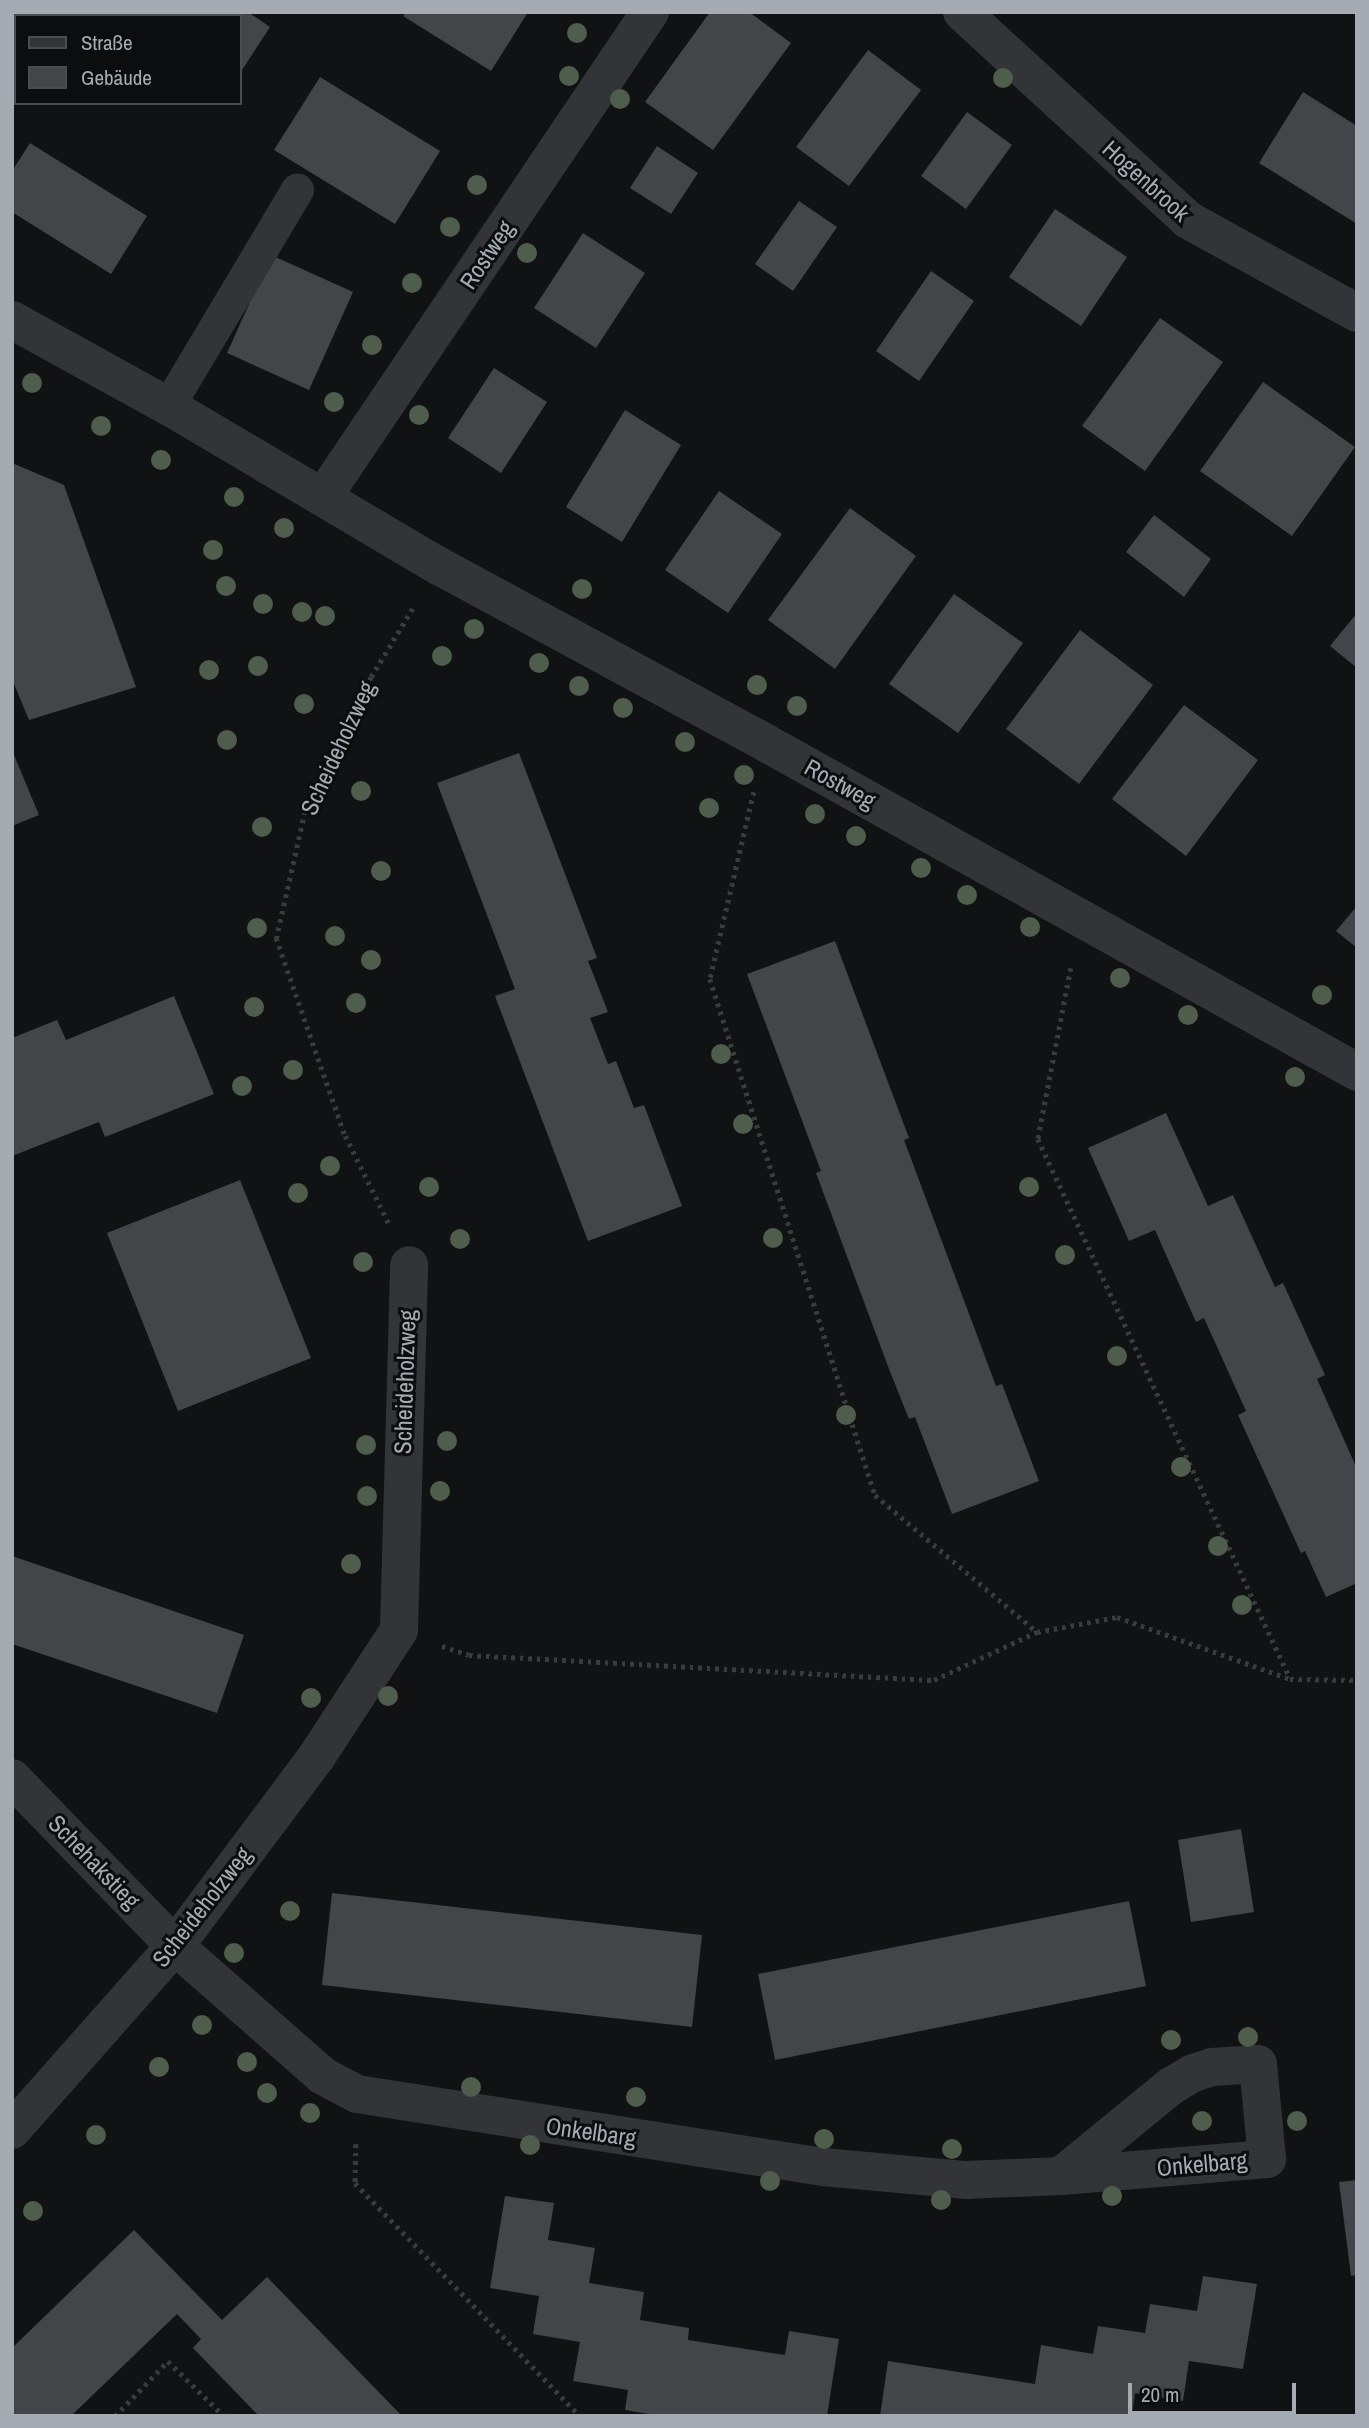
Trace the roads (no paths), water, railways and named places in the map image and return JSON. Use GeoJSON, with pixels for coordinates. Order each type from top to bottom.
{"type":"FeatureCollection","features":[{"type":"Feature","properties":{"kind":"street","name":"Rostweg"},"geometry":{"type":"LineString","coordinates":[[323,497],[650,12]]}},
{"type":"Feature","properties":{"kind":"street","name":"Hogenbrook"},"geometry":{"type":"LineString","coordinates":[[962,12],[1188,220],[1357,313]]}},
{"type":"Feature","properties":{"kind":"street","name":"Rostweg"},"geometry":{"type":"LineString","coordinates":[[12,320],[168,406],[439,566],[765,743],[1357,1072]]}},
{"type":"Feature","properties":{"kind":"street","name":"Scheideholzweg"},"geometry":{"type":"LineString","coordinates":[[12,2130],[175,1945],[317,1756],[398,1630],[409,1265]]}},
{"type":"Feature","properties":{"kind":"street","name":"Schehakstieg"},"geometry":{"type":"LineString","coordinates":[[12,1778],[175,1945]]}},
{"type":"Feature","properties":{"kind":"street","name":"Onkelbarg"},"geometry":{"type":"LineString","coordinates":[[175,1945],[323,2076],[357,2094],[495,2118],[909,2177],[966,2180],[1061,2176],[1267,2159],[1258,2064],[1212,2067],[1193,2073],[1171,2086],[1061,2176]]}},
{"type":"Feature","properties":{"kind":"lane"},"geometry":{"type":"LineString","coordinates":[[168,406],[297,190]]}}]}
